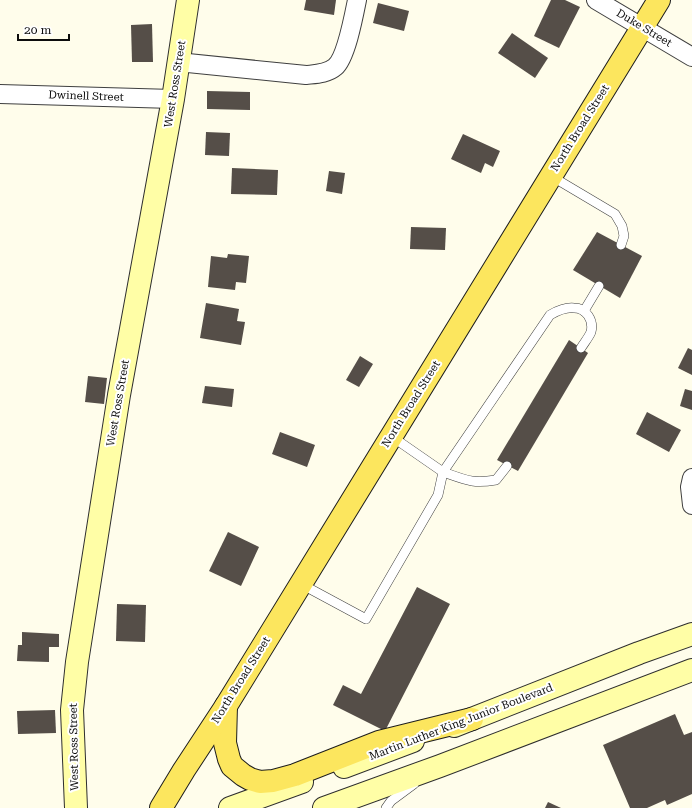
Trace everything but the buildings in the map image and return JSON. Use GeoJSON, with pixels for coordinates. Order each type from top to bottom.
{"type":"FeatureCollection","features":[{"type":"Feature","properties":{"kind":"main road","name":"West Ross Street"},"geometry":{"type":"LineString","coordinates":[[76,808],[72,710],[77,662],[119,394],[173,99],[188,0]]}},
{"type":"Feature","properties":{"kind":"main road","name":"North Broad Street"},"geometry":{"type":"LineString","coordinates":[[161,808],[226,706],[659,0]]}},
{"type":"Feature","properties":{"kind":"main road","name":"Martin Luther King Junior Boulevard"},"geometry":{"type":"LineString","coordinates":[[230,808],[392,750],[639,653],[692,634]]}},
{"type":"Feature","properties":{"kind":"main road"},"geometry":{"type":"LineString","coordinates":[[324,808],[440,766],[692,670]]}},
{"type":"Feature","properties":{"kind":"main road"},"geometry":{"type":"LineString","coordinates":[[226,706],[225,743],[232,766],[250,779],[260,782],[273,781],[295,775],[379,742],[472,719]]}},
{"type":"Feature","properties":{"kind":"street"},"geometry":{"type":"LineString","coordinates":[[178,62],[306,75],[324,73],[335,68],[340,61],[345,48],[357,0]]}},
{"type":"Feature","properties":{"kind":"street","name":"Duke Street"},"geometry":{"type":"LineString","coordinates":[[596,0],[692,57]]}},
{"type":"Feature","properties":{"kind":"street","name":"Dwinell Street"},"geometry":{"type":"LineString","coordinates":[[0,94],[173,99]]}},
{"type":"Feature","properties":{"kind":"street"},"geometry":{"type":"LineString","coordinates":[[692,478],[690,487],[692,505]]}},
{"type":"Feature","properties":{"kind":"lane"},"geometry":{"type":"LineString","coordinates":[[551,176],[614,214],[622,226],[624,236],[621,245]]}},
{"type":"Feature","properties":{"kind":"lane"},"geometry":{"type":"LineString","coordinates":[[584,311],[599,286]]}},
{"type":"Feature","properties":{"kind":"lane"},"geometry":{"type":"LineString","coordinates":[[301,584],[366,620],[438,494],[443,472],[550,315],[561,309],[575,307],[584,311],[590,317],[590,332],[581,348]]}},
{"type":"Feature","properties":{"kind":"lane"},"geometry":{"type":"LineString","coordinates":[[391,436],[443,472],[471,482],[496,480],[507,466]]}},
{"type":"Feature","properties":{"kind":"lane"},"geometry":{"type":"LineString","coordinates":[[386,808],[391,801],[404,790],[440,766]]}}]}
